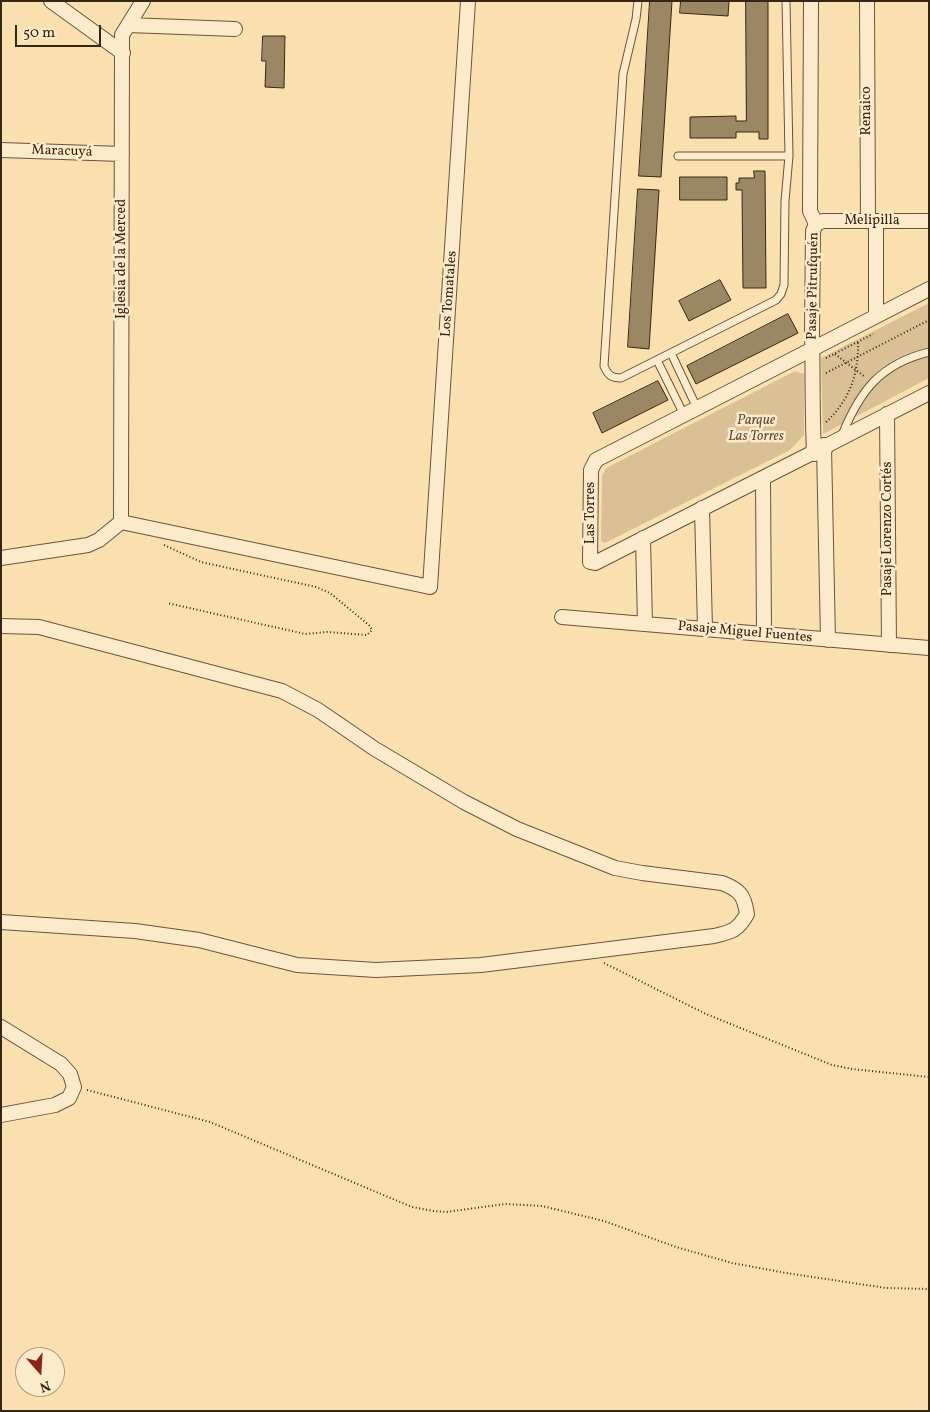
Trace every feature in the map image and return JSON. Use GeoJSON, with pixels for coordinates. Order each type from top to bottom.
{"type":"FeatureCollection","features":[{"type":"Feature","properties":{"kind":"street"},"geometry":{"type":"LineString","coordinates":[[52,1],[122,53]]}},
{"type":"Feature","properties":{"kind":"street","name":"Iglesia de la Merced"},"geometry":{"type":"LineString","coordinates":[[121,522],[122,34],[143,1]]}},
{"type":"Feature","properties":{"kind":"street","name":"Los Tomatales"},"geometry":{"type":"LineString","coordinates":[[121,522],[430,587],[468,1]]}},
{"type":"Feature","properties":{"kind":"street","name":"Pasaje Pitrufquén"},"geometry":{"type":"LineString","coordinates":[[811,1],[810,211],[816,224],[813,231],[819,449],[828,640]]}},
{"type":"Feature","properties":{"kind":"street","name":"Renaico"},"geometry":{"type":"LineString","coordinates":[[867,1],[876,316]]}},
{"type":"Feature","properties":{"kind":"street"},"geometry":{"type":"LineString","coordinates":[[128,26],[235,29]]}},
{"type":"Feature","properties":{"kind":"street","name":"Maracuyá"},"geometry":{"type":"LineString","coordinates":[[1,150],[122,154]]}},
{"type":"Feature","properties":{"kind":"street","name":"Melipilla"},"geometry":{"type":"LineString","coordinates":[[816,224],[823,221],[929,222]]}},
{"type":"Feature","properties":{"kind":"street","name":"Las Torres"},"geometry":{"type":"LineString","coordinates":[[929,289],[876,316],[817,354],[697,408],[596,460],[591,470],[590,562],[594,562],[643,538],[929,393]]}},
{"type":"Feature","properties":{"kind":"street","name":"Pasaje Lorenzo Cortés"},"geometry":{"type":"LineString","coordinates":[[887,414],[889,645]]}},
{"type":"Feature","properties":{"kind":"street"},"geometry":{"type":"LineString","coordinates":[[763,478],[764,634]]}},
{"type":"Feature","properties":{"kind":"street"},"geometry":{"type":"LineString","coordinates":[[702,508],[704,629]]}},
{"type":"Feature","properties":{"kind":"street"},"geometry":{"type":"LineString","coordinates":[[1,558],[88,545],[98,540],[121,522]]}},
{"type":"Feature","properties":{"kind":"street"},"geometry":{"type":"LineString","coordinates":[[643,538],[644,624]]}},
{"type":"Feature","properties":{"kind":"street","name":"Pasaje Miguel Fuentes"},"geometry":{"type":"LineString","coordinates":[[562,617],[929,648]]}},
{"type":"Feature","properties":{"kind":"street"},"geometry":{"type":"LineString","coordinates":[[1,626],[39,627],[282,690],[318,710],[375,749],[456,797],[518,829],[615,868],[722,883],[734,888],[745,898],[747,914],[740,926],[728,933],[714,936],[481,965],[376,970],[297,965],[199,940],[136,931],[1,922]]}},
{"type":"Feature","properties":{"kind":"street"},"geometry":{"type":"LineString","coordinates":[[1,1028],[61,1064],[70,1074],[74,1087],[69,1098],[55,1105],[1,1115]]}},
{"type":"Feature","properties":{"kind":"lane"},"geometry":{"type":"LineString","coordinates":[[638,1],[636,19],[623,74],[604,366],[608,375],[614,378],[621,378],[671,353],[776,300],[781,294],[784,285],[785,201],[789,156],[786,1]]}},
{"type":"Feature","properties":{"kind":"lane"},"geometry":{"type":"LineString","coordinates":[[678,156],[789,156]]}},
{"type":"Feature","properties":{"kind":"lane"},"geometry":{"type":"LineString","coordinates":[[841,438],[856,404],[872,383],[895,365],[929,352]]}},
{"type":"Feature","properties":{"kind":"lane"},"geometry":{"type":"LineString","coordinates":[[671,353],[697,408]]}},
{"type":"Feature","properties":{"kind":"lane"},"geometry":{"type":"LineString","coordinates":[[657,360],[684,415]]}},
{"type":"Feature","properties":{"kind":"path"},"geometry":{"type":"LineString","coordinates":[[824,374],[929,320]]}},
{"type":"Feature","properties":{"kind":"path"},"geometry":{"type":"LineString","coordinates":[[817,354],[871,333]]}},
{"type":"Feature","properties":{"kind":"path"},"geometry":{"type":"LineString","coordinates":[[824,424],[846,398],[856,370],[858,341]]}},
{"type":"Feature","properties":{"kind":"path"},"geometry":{"type":"LineString","coordinates":[[834,353],[872,383]]}},
{"type":"Feature","properties":{"kind":"path"},"geometry":{"type":"LineString","coordinates":[[163,544],[201,562],[297,582],[323,590],[330,593],[370,626],[372,630],[367,635],[327,632],[305,634],[167,603]]}},
{"type":"Feature","properties":{"kind":"path"},"geometry":{"type":"LineString","coordinates":[[585,952],[706,1014],[820,1060],[852,1069],[929,1077]]}},
{"type":"Feature","properties":{"kind":"path"},"geometry":{"type":"LineString","coordinates":[[74,1087],[210,1122],[423,1210],[446,1212],[505,1204],[542,1206],[582,1215],[676,1247],[732,1263],[886,1288],[929,1289]]}},
{"type":"Feature","properties":{"kind":"green space","name":"Parque Las Torres"},"geometry":{"type":"Polygon","coordinates":[[[929,303],[929,378],[823,434],[821,358],[929,303]]]}},
{"type":"Feature","properties":{"kind":"green space","name":"Parque Las Torres"},"geometry":{"type":"Polygon","coordinates":[[[795,371],[804,374],[804,435],[790,450],[605,543],[601,541],[602,476],[606,468],[795,371]]]}},
{"type":"Feature","properties":{"kind":"building"},"geometry":{"type":"Polygon","coordinates":[[[650,1],[672,1],[661,177],[639,176],[650,1]]]}},
{"type":"Feature","properties":{"kind":"building"},"geometry":{"type":"Polygon","coordinates":[[[681,1],[729,1],[728,16],[680,13],[681,1]]]}},
{"type":"Feature","properties":{"kind":"building"},"geometry":{"type":"Polygon","coordinates":[[[746,1],[768,1],[768,139],[759,139],[759,132],[736,132],[736,138],[690,138],[690,117],[736,116],[736,121],[746,121],[746,1]]]}},
{"type":"Feature","properties":{"kind":"building"},"geometry":{"type":"Polygon","coordinates":[[[263,36],[285,36],[284,88],[265,87],[266,61],[262,61],[263,36]]]}},
{"type":"Feature","properties":{"kind":"building"},"geometry":{"type":"Polygon","coordinates":[[[754,171],[765,171],[766,288],[743,288],[742,190],[736,190],[736,183],[739,183],[739,178],[754,178],[754,171]]]}},
{"type":"Feature","properties":{"kind":"building"},"geometry":{"type":"Polygon","coordinates":[[[680,177],[727,177],[727,200],[680,200],[680,177]]]}},
{"type":"Feature","properties":{"kind":"building"},"geometry":{"type":"Polygon","coordinates":[[[638,189],[659,190],[649,349],[628,347],[638,189]]]}},
{"type":"Feature","properties":{"kind":"building"},"geometry":{"type":"Polygon","coordinates":[[[720,280],[731,300],[689,321],[679,301],[720,280]]]}},
{"type":"Feature","properties":{"kind":"building"},"geometry":{"type":"Polygon","coordinates":[[[788,314],[798,333],[696,384],[687,366],[788,314]]]}},
{"type":"Feature","properties":{"kind":"building"},"geometry":{"type":"Polygon","coordinates":[[[658,381],[668,400],[602,433],[593,413],[658,381]]]}}]}
